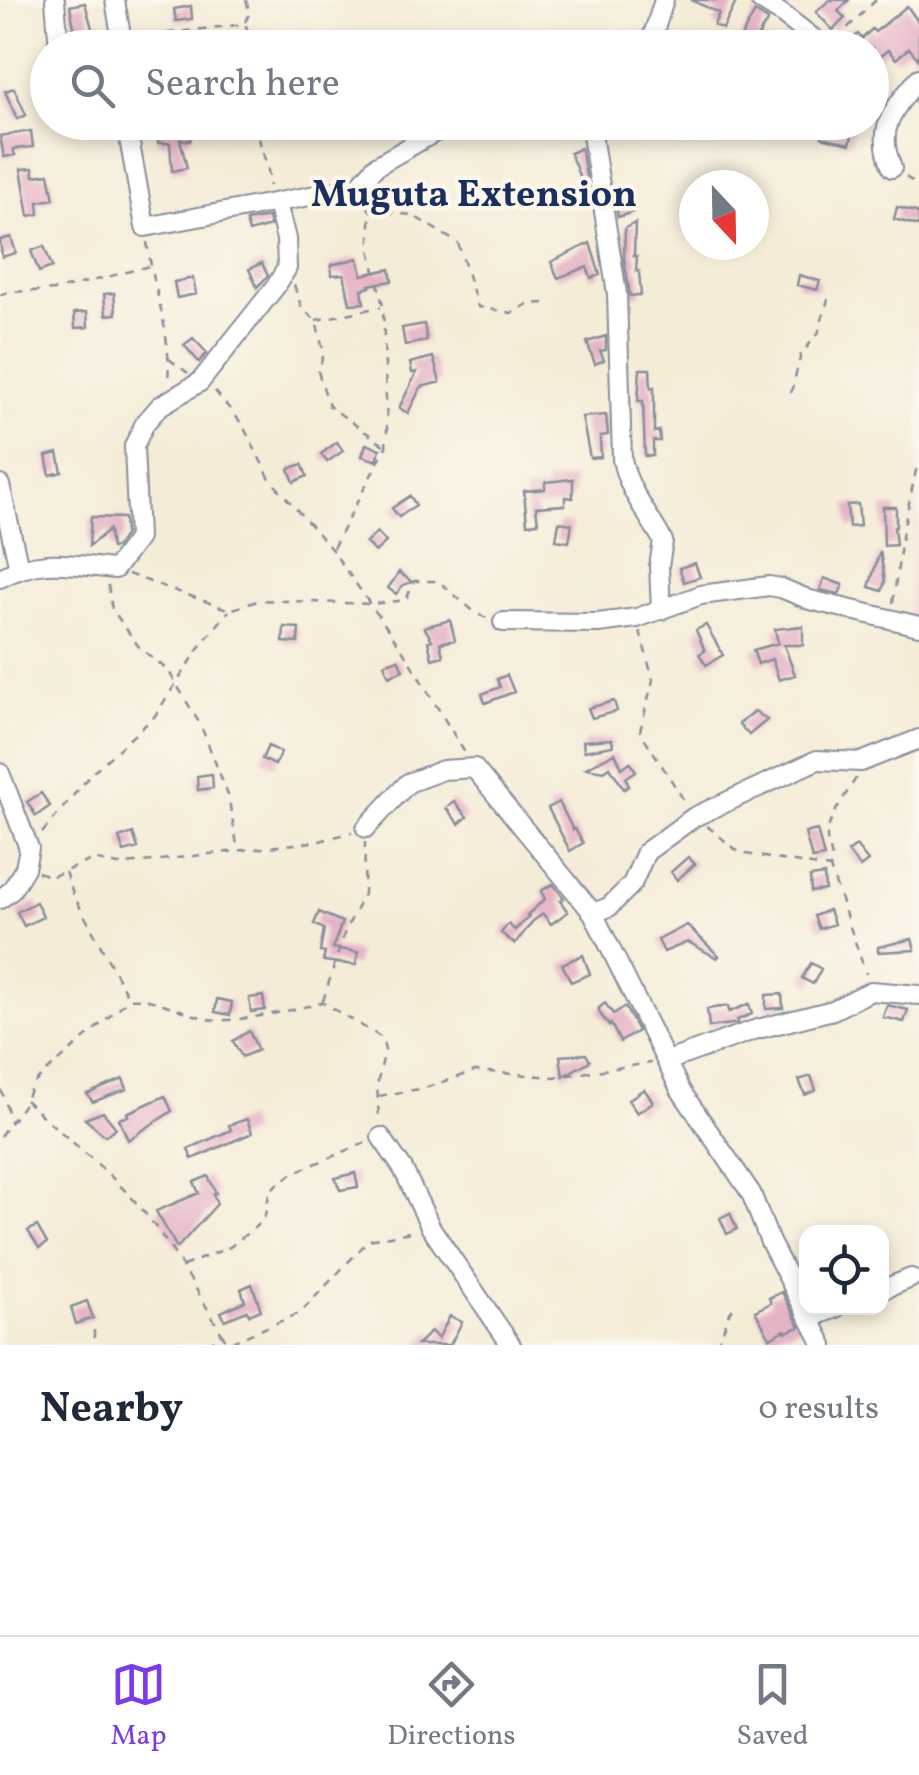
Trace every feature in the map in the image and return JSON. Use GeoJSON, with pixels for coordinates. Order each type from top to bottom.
{"type":"FeatureCollection","features":[{"type":"Feature","properties":{"kind":"street"},"geometry":{"type":"LineString","coordinates":[[55,0],[58,30]]}},
{"type":"Feature","properties":{"kind":"street"},"geometry":{"type":"LineString","coordinates":[[115,0],[121,30]]}},
{"type":"Feature","properties":{"kind":"street"},"geometry":{"type":"LineString","coordinates":[[654,30],[664,0]]}},
{"type":"Feature","properties":{"kind":"street"},"geometry":{"type":"LineString","coordinates":[[760,0],[803,30]]}},
{"type":"Feature","properties":{"kind":"street"},"geometry":{"type":"LineString","coordinates":[[889,120],[919,78]]}},
{"type":"Feature","properties":{"kind":"street"},"geometry":{"type":"LineString","coordinates":[[129,140],[145,227],[358,187],[376,166],[422,140]]}},
{"type":"Feature","properties":{"kind":"street"},"geometry":{"type":"LineString","coordinates":[[593,140],[617,294],[622,459],[632,492],[663,541],[659,566],[662,610]]}},
{"type":"Feature","properties":{"kind":"street"},"geometry":{"type":"LineString","coordinates":[[884,140],[892,168]]}},
{"type":"Feature","properties":{"kind":"street"},"geometry":{"type":"LineString","coordinates":[[0,578],[19,568],[67,563],[110,569],[138,538],[134,446],[145,423],[160,406],[200,382],[287,268],[286,239],[275,203]]}},
{"type":"Feature","properties":{"kind":"street"},"geometry":{"type":"LineString","coordinates":[[0,485],[19,568]]}},
{"type":"Feature","properties":{"kind":"street"},"geometry":{"type":"LineString","coordinates":[[502,622],[598,623],[637,618],[718,591],[776,586],[800,597],[919,626]]}},
{"type":"Feature","properties":{"kind":"street"},"geometry":{"type":"LineString","coordinates":[[592,914],[609,907],[632,884],[646,852],[694,816],[817,760],[861,762],[919,739]]}},
{"type":"Feature","properties":{"kind":"street"},"geometry":{"type":"LineString","coordinates":[[366,828],[408,784],[443,770],[474,768],[592,914],[680,1092],[752,1193],[770,1242],[823,1345]]}},
{"type":"Feature","properties":{"kind":"street"},"geometry":{"type":"LineString","coordinates":[[0,773],[29,848],[26,868],[0,900]]}},
{"type":"Feature","properties":{"kind":"street"},"geometry":{"type":"LineString","coordinates":[[668,1061],[754,1030],[833,1010],[870,991],[919,995]]}},
{"type":"Feature","properties":{"kind":"street"},"geometry":{"type":"LineString","coordinates":[[381,1136],[403,1169],[431,1228],[511,1345]]}},
{"type":"Feature","properties":{"kind":"street"},"geometry":{"type":"LineString","coordinates":[[889,1287],[910,1278]]}},
{"type":"Feature","properties":{"kind":"street"},"geometry":{"type":"LineString","coordinates":[[809,1318],[817,1315]]}},
{"type":"Feature","properties":{"kind":"path"},"geometry":{"type":"LineString","coordinates":[[244,24],[250,13],[246,0]]}},
{"type":"Feature","properties":{"kind":"path"},"geometry":{"type":"LineString","coordinates":[[845,30],[876,0]]}},
{"type":"Feature","properties":{"kind":"path"},"geometry":{"type":"LineString","coordinates":[[206,30],[244,24]]}},
{"type":"Feature","properties":{"kind":"path"},"geometry":{"type":"LineString","coordinates":[[244,24],[247,30]]}},
{"type":"Feature","properties":{"kind":"path"},"geometry":{"type":"LineString","coordinates":[[259,140],[275,203]]}},
{"type":"Feature","properties":{"kind":"path"},"geometry":{"type":"LineString","coordinates":[[332,550],[386,447],[388,430],[383,306],[370,248],[370,211],[358,187]]}},
{"type":"Feature","properties":{"kind":"path"},"geometry":{"type":"LineString","coordinates":[[370,211],[412,215],[458,242],[478,307],[512,313],[528,304],[546,303]]}},
{"type":"Feature","properties":{"kind":"path"},"geometry":{"type":"LineString","coordinates":[[145,227],[169,359],[169,379],[160,406]]}},
{"type":"Feature","properties":{"kind":"path"},"geometry":{"type":"LineString","coordinates":[[0,296],[8,292],[58,290],[150,266]]}},
{"type":"Feature","properties":{"kind":"path"},"geometry":{"type":"LineString","coordinates":[[287,268],[302,309],[316,320],[324,354],[318,370],[329,406],[386,447]]}},
{"type":"Feature","properties":{"kind":"path"},"geometry":{"type":"LineString","coordinates":[[791,393],[801,354],[818,334],[828,299]]}},
{"type":"Feature","properties":{"kind":"path"},"geometry":{"type":"LineString","coordinates":[[316,320],[383,306]]}},
{"type":"Feature","properties":{"kind":"path"},"geometry":{"type":"LineString","coordinates":[[169,359],[217,392],[242,424],[270,479],[332,550],[371,604],[474,768]]}},
{"type":"Feature","properties":{"kind":"path"},"geometry":{"type":"LineString","coordinates":[[891,620],[903,530],[919,466]]}},
{"type":"Feature","properties":{"kind":"path"},"geometry":{"type":"LineString","coordinates":[[230,610],[110,569],[112,609],[139,647],[168,670],[201,726],[228,795],[238,851]]}},
{"type":"Feature","properties":{"kind":"path"},"geometry":{"type":"LineString","coordinates":[[29,848],[93,772],[154,717],[204,641],[230,610],[260,600],[371,604],[406,600],[414,581],[438,582],[477,614],[502,622]]}},
{"type":"Feature","properties":{"kind":"path"},"geometry":{"type":"LineString","coordinates":[[637,618],[653,680],[640,731],[694,816],[740,853],[830,868]]}},
{"type":"Feature","properties":{"kind":"path"},"geometry":{"type":"LineString","coordinates":[[861,762],[827,836],[833,856],[830,868],[870,991]]}},
{"type":"Feature","properties":{"kind":"path"},"geometry":{"type":"LineString","coordinates":[[26,868],[52,877],[94,859],[118,864],[238,851],[320,841],[366,828],[364,894],[345,932],[322,1002]]}},
{"type":"Feature","properties":{"kind":"path"},"geometry":{"type":"LineString","coordinates":[[65,872],[129,999]]}},
{"type":"Feature","properties":{"kind":"path"},"geometry":{"type":"LineString","coordinates":[[0,1136],[33,1084],[129,999],[142,997],[217,1021],[322,1002],[382,1038],[385,1050],[377,1085],[381,1136],[293,1173],[270,1190],[264,1220],[230,1247],[183,1266]]}},
{"type":"Feature","properties":{"kind":"path"},"geometry":{"type":"LineString","coordinates":[[377,1096],[425,1088],[475,1071],[554,1078],[668,1061]]}},
{"type":"Feature","properties":{"kind":"path"},"geometry":{"type":"LineString","coordinates":[[0,1090],[10,1121]]}},
{"type":"Feature","properties":{"kind":"path"},"geometry":{"type":"LineString","coordinates":[[25,1100],[90,1156],[133,1200],[183,1266],[228,1343],[300,1312],[368,1240],[431,1228]]}},
{"type":"Feature","properties":{"kind":"path"},"geometry":{"type":"LineString","coordinates":[[717,1345],[738,1302]]}},
{"type":"Feature","properties":{"kind":"path"},"geometry":{"type":"LineString","coordinates":[[94,1330],[94,1345]]}},
{"type":"Feature","properties":{"kind":"path"},"geometry":{"type":"LineString","coordinates":[[208,1345],[222,1334]]}},
{"type":"Feature","properties":{"kind":"shaded area"},"geometry":{"type":"Polygon","coordinates":[[[919,482],[919,616],[909,615],[917,549],[919,482]]]}},
{"type":"Feature","properties":{"kind":"building"},"geometry":{"type":"Polygon","coordinates":[[[691,0],[737,0],[723,29],[714,25],[719,13],[691,0]]]}},
{"type":"Feature","properties":{"kind":"building"},"geometry":{"type":"Polygon","coordinates":[[[830,0],[849,0],[838,11],[845,18],[833,30],[816,12],[830,0]]]}},
{"type":"Feature","properties":{"kind":"building"},"geometry":{"type":"Polygon","coordinates":[[[85,3],[92,30],[75,30],[70,6],[85,3]]]}},
{"type":"Feature","properties":{"kind":"building"},"geometry":{"type":"Polygon","coordinates":[[[191,6],[192,19],[176,21],[174,9],[191,6]]]}},
{"type":"Feature","properties":{"kind":"building"},"geometry":{"type":"Polygon","coordinates":[[[907,6],[919,23],[919,60],[909,48],[896,59],[889,51],[889,30],[877,30],[907,6]]]}},
{"type":"Feature","properties":{"kind":"building"},"geometry":{"type":"Polygon","coordinates":[[[755,12],[768,20],[762,30],[745,30],[755,12]]]}},
{"type":"Feature","properties":{"kind":"building"},"geometry":{"type":"Polygon","coordinates":[[[14,88],[26,115],[17,119],[5,91],[14,88]]]}},
{"type":"Feature","properties":{"kind":"building"},"geometry":{"type":"Polygon","coordinates":[[[30,131],[33,147],[13,149],[15,155],[4,157],[0,136],[30,131]]]}},
{"type":"Feature","properties":{"kind":"building"},"geometry":{"type":"Polygon","coordinates":[[[180,140],[187,168],[172,171],[170,143],[158,143],[180,140]]]}},
{"type":"Feature","properties":{"kind":"building"},"geometry":{"type":"Polygon","coordinates":[[[581,148],[587,182],[582,183],[570,153],[581,148]]]}},
{"type":"Feature","properties":{"kind":"building"},"geometry":{"type":"Polygon","coordinates":[[[33,168],[34,176],[49,174],[54,199],[38,202],[39,214],[29,216],[21,169],[33,168]]]}},
{"type":"Feature","properties":{"kind":"building"},"geometry":{"type":"Polygon","coordinates":[[[631,197],[633,212],[618,217],[615,199],[631,197]]]}},
{"type":"Feature","properties":{"kind":"building"},"geometry":{"type":"Polygon","coordinates":[[[897,207],[919,213],[919,226],[894,219],[897,207]]]}},
{"type":"Feature","properties":{"kind":"building"},"geometry":{"type":"Polygon","coordinates":[[[268,217],[270,226],[249,232],[246,221],[268,217]]]}},
{"type":"Feature","properties":{"kind":"building"},"geometry":{"type":"Polygon","coordinates":[[[635,223],[634,256],[641,295],[630,296],[624,258],[625,228],[635,223]]]}},
{"type":"Feature","properties":{"kind":"building"},"geometry":{"type":"Polygon","coordinates":[[[11,237],[16,253],[2,257],[0,240],[11,237]]]}},
{"type":"Feature","properties":{"kind":"building"},"geometry":{"type":"Polygon","coordinates":[[[590,243],[600,275],[591,278],[587,267],[558,278],[551,262],[590,243]]]}},
{"type":"Feature","properties":{"kind":"building"},"geometry":{"type":"Polygon","coordinates":[[[44,246],[52,267],[39,272],[31,251],[44,246]]]}},
{"type":"Feature","properties":{"kind":"building"},"geometry":{"type":"Polygon","coordinates":[[[358,258],[362,275],[390,269],[392,281],[369,285],[362,289],[364,303],[350,304],[344,274],[332,275],[331,265],[358,258]]]}},
{"type":"Feature","properties":{"kind":"building"},"geometry":{"type":"Polygon","coordinates":[[[262,263],[268,276],[257,287],[249,269],[262,263]]]}},
{"type":"Feature","properties":{"kind":"building"},"geometry":{"type":"Polygon","coordinates":[[[799,275],[820,281],[817,290],[797,285],[799,275]]]}},
{"type":"Feature","properties":{"kind":"building"},"geometry":{"type":"Polygon","coordinates":[[[193,278],[196,294],[177,298],[174,282],[193,278]]]}},
{"type":"Feature","properties":{"kind":"building"},"geometry":{"type":"Polygon","coordinates":[[[114,293],[116,314],[106,315],[104,294],[114,293]]]}},
{"type":"Feature","properties":{"kind":"building"},"geometry":{"type":"Polygon","coordinates":[[[87,312],[88,327],[75,328],[74,313],[87,312]]]}},
{"type":"Feature","properties":{"kind":"building"},"geometry":{"type":"Polygon","coordinates":[[[424,324],[427,341],[405,345],[402,328],[424,324]]]}},
{"type":"Feature","properties":{"kind":"building"},"geometry":{"type":"Polygon","coordinates":[[[606,336],[606,350],[600,351],[604,360],[595,364],[587,342],[606,336]]]}},
{"type":"Feature","properties":{"kind":"building"},"geometry":{"type":"Polygon","coordinates":[[[193,338],[207,353],[199,362],[184,345],[193,338]]]}},
{"type":"Feature","properties":{"kind":"building"},"geometry":{"type":"Polygon","coordinates":[[[433,357],[440,382],[421,387],[408,413],[399,408],[417,372],[412,373],[410,363],[433,357]]]}},
{"type":"Feature","properties":{"kind":"building"},"geometry":{"type":"Polygon","coordinates":[[[640,369],[650,369],[651,388],[654,387],[654,432],[659,431],[660,441],[653,441],[653,456],[645,456],[643,401],[638,401],[640,369]]]}},
{"type":"Feature","properties":{"kind":"building"},"geometry":{"type":"Polygon","coordinates":[[[606,415],[608,435],[600,436],[601,457],[590,458],[582,417],[606,415]]]}},
{"type":"Feature","properties":{"kind":"building"},"geometry":{"type":"Polygon","coordinates":[[[337,442],[343,451],[327,462],[321,454],[337,442]]]}},
{"type":"Feature","properties":{"kind":"building"},"geometry":{"type":"Polygon","coordinates":[[[366,444],[380,449],[377,461],[362,456],[366,444]]]}},
{"type":"Feature","properties":{"kind":"building"},"geometry":{"type":"Polygon","coordinates":[[[58,453],[62,472],[50,475],[46,456],[58,453]]]}},
{"type":"Feature","properties":{"kind":"building"},"geometry":{"type":"Polygon","coordinates":[[[302,464],[307,476],[294,482],[289,469],[302,464]]]}},
{"type":"Feature","properties":{"kind":"building"},"geometry":{"type":"Polygon","coordinates":[[[573,479],[573,498],[565,497],[565,505],[536,507],[538,523],[527,524],[524,491],[545,489],[545,482],[573,479]]]}},
{"type":"Feature","properties":{"kind":"building"},"geometry":{"type":"Polygon","coordinates":[[[410,496],[416,505],[399,517],[392,508],[410,496]]]}},
{"type":"Feature","properties":{"kind":"building"},"geometry":{"type":"Polygon","coordinates":[[[858,504],[860,526],[849,527],[847,505],[858,504]]]}},
{"type":"Feature","properties":{"kind":"building"},"geometry":{"type":"Polygon","coordinates":[[[883,507],[896,507],[896,545],[884,546],[883,507]]]}},
{"type":"Feature","properties":{"kind":"building"},"geometry":{"type":"Polygon","coordinates":[[[91,517],[124,518],[125,534],[116,547],[111,548],[109,530],[89,546],[91,517]]]}},
{"type":"Feature","properties":{"kind":"building"},"geometry":{"type":"Polygon","coordinates":[[[559,522],[572,524],[569,542],[556,540],[559,522]]]}},
{"type":"Feature","properties":{"kind":"building"},"geometry":{"type":"Polygon","coordinates":[[[377,532],[386,542],[375,552],[366,543],[377,532]]]}},
{"type":"Feature","properties":{"kind":"building"},"geometry":{"type":"Polygon","coordinates":[[[880,551],[885,581],[882,591],[869,587],[880,551]]]}},
{"type":"Feature","properties":{"kind":"building"},"geometry":{"type":"Polygon","coordinates":[[[695,563],[700,577],[684,582],[679,568],[695,563]]]}},
{"type":"Feature","properties":{"kind":"building"},"geometry":{"type":"Polygon","coordinates":[[[399,572],[412,582],[396,594],[388,588],[399,572]]]}},
{"type":"Feature","properties":{"kind":"building"},"geometry":{"type":"Polygon","coordinates":[[[824,578],[843,585],[839,594],[820,590],[824,578]]]}},
{"type":"Feature","properties":{"kind":"building"},"geometry":{"type":"Polygon","coordinates":[[[450,620],[455,640],[440,643],[443,656],[432,659],[428,641],[432,640],[424,627],[450,620]]]}},
{"type":"Feature","properties":{"kind":"building"},"geometry":{"type":"Polygon","coordinates":[[[706,625],[723,655],[706,665],[699,654],[705,651],[696,630],[706,625]]]}},
{"type":"Feature","properties":{"kind":"building"},"geometry":{"type":"Polygon","coordinates":[[[803,626],[803,645],[784,645],[795,675],[779,680],[772,659],[758,664],[753,650],[778,643],[775,629],[803,626]]]}},
{"type":"Feature","properties":{"kind":"building"},"geometry":{"type":"Polygon","coordinates":[[[284,627],[299,628],[298,643],[283,642],[284,627]]]}},
{"type":"Feature","properties":{"kind":"building"},"geometry":{"type":"Polygon","coordinates":[[[398,659],[403,670],[389,676],[384,664],[398,659]]]}},
{"type":"Feature","properties":{"kind":"building"},"geometry":{"type":"Polygon","coordinates":[[[507,675],[514,692],[485,703],[482,694],[500,687],[497,679],[507,675]]]}},
{"type":"Feature","properties":{"kind":"building"},"geometry":{"type":"Polygon","coordinates":[[[614,701],[617,711],[592,718],[588,708],[614,701]]]}},
{"type":"Feature","properties":{"kind":"building"},"geometry":{"type":"Polygon","coordinates":[[[755,711],[767,720],[749,735],[739,724],[755,711]]]}},
{"type":"Feature","properties":{"kind":"building"},"geometry":{"type":"Polygon","coordinates":[[[612,739],[613,746],[584,751],[583,741],[612,739]]]}},
{"type":"Feature","properties":{"kind":"building"},"geometry":{"type":"Polygon","coordinates":[[[268,746],[281,752],[275,765],[262,759],[268,746]]]}},
{"type":"Feature","properties":{"kind":"building"},"geometry":{"type":"Polygon","coordinates":[[[615,753],[622,768],[630,762],[636,771],[626,778],[629,786],[624,789],[610,767],[604,771],[586,768],[615,753]]]}},
{"type":"Feature","properties":{"kind":"building"},"geometry":{"type":"Polygon","coordinates":[[[212,774],[213,788],[198,790],[197,776],[212,774]]]}},
{"type":"Feature","properties":{"kind":"building"},"geometry":{"type":"Polygon","coordinates":[[[41,793],[50,806],[36,816],[27,802],[41,793]]]}},
{"type":"Feature","properties":{"kind":"building"},"geometry":{"type":"Polygon","coordinates":[[[454,801],[467,817],[459,824],[446,808],[454,801]]]}},
{"type":"Feature","properties":{"kind":"building"},"geometry":{"type":"Polygon","coordinates":[[[559,802],[583,843],[570,851],[548,808],[559,802]]]}},
{"type":"Feature","properties":{"kind":"building"},"geometry":{"type":"Polygon","coordinates":[[[817,830],[824,857],[812,859],[805,833],[817,830]]]}},
{"type":"Feature","properties":{"kind":"building"},"geometry":{"type":"Polygon","coordinates":[[[133,833],[138,848],[124,852],[119,838],[133,833]]]}},
{"type":"Feature","properties":{"kind":"building"},"geometry":{"type":"Polygon","coordinates":[[[856,846],[868,861],[860,867],[848,852],[856,846]]]}},
{"type":"Feature","properties":{"kind":"building"},"geometry":{"type":"Polygon","coordinates":[[[688,857],[695,864],[677,880],[671,872],[688,857]]]}},
{"type":"Feature","properties":{"kind":"building"},"geometry":{"type":"Polygon","coordinates":[[[824,875],[825,890],[811,892],[810,877],[824,875]]]}},
{"type":"Feature","properties":{"kind":"building"},"geometry":{"type":"Polygon","coordinates":[[[553,884],[564,898],[560,901],[568,912],[551,924],[543,914],[515,944],[501,933],[508,924],[515,930],[529,917],[545,899],[541,891],[553,884]]]}},
{"type":"Feature","properties":{"kind":"building"},"geometry":{"type":"Polygon","coordinates":[[[36,902],[43,917],[24,926],[17,912],[36,902]]]}},
{"type":"Feature","properties":{"kind":"building"},"geometry":{"type":"Polygon","coordinates":[[[829,910],[834,924],[819,929],[814,916],[829,910]]]}},
{"type":"Feature","properties":{"kind":"building"},"geometry":{"type":"Polygon","coordinates":[[[319,912],[342,922],[333,948],[358,952],[356,965],[323,961],[325,953],[320,952],[324,929],[314,924],[319,912]]]}},
{"type":"Feature","properties":{"kind":"building"},"geometry":{"type":"Polygon","coordinates":[[[687,925],[717,958],[688,942],[664,952],[658,940],[687,925]]]}},
{"type":"Feature","properties":{"kind":"building"},"geometry":{"type":"Polygon","coordinates":[[[912,939],[915,950],[878,952],[878,947],[912,939]]]}},
{"type":"Feature","properties":{"kind":"building"},"geometry":{"type":"Polygon","coordinates":[[[583,955],[590,974],[571,982],[562,964],[583,955]]]}},
{"type":"Feature","properties":{"kind":"building"},"geometry":{"type":"Polygon","coordinates":[[[811,963],[821,969],[813,984],[802,978],[811,963]]]}},
{"type":"Feature","properties":{"kind":"building"},"geometry":{"type":"Polygon","coordinates":[[[782,994],[783,1008],[766,1009],[766,995],[782,994]]]}},
{"type":"Feature","properties":{"kind":"building"},"geometry":{"type":"Polygon","coordinates":[[[263,996],[265,1010],[251,1012],[249,998],[263,996]]]}},
{"type":"Feature","properties":{"kind":"building"},"geometry":{"type":"Polygon","coordinates":[[[217,999],[232,1002],[230,1015],[215,1012],[217,999]]]}},
{"type":"Feature","properties":{"kind":"building"},"geometry":{"type":"Polygon","coordinates":[[[605,1003],[613,1014],[625,1007],[638,1031],[620,1042],[599,1012],[605,1003]]]}},
{"type":"Feature","properties":{"kind":"building"},"geometry":{"type":"Polygon","coordinates":[[[749,1004],[752,1014],[737,1020],[738,1023],[709,1027],[707,1009],[728,1006],[729,1012],[749,1004]]]}},
{"type":"Feature","properties":{"kind":"building"},"geometry":{"type":"Polygon","coordinates":[[[887,1005],[908,1010],[904,1022],[883,1017],[887,1005]]]}},
{"type":"Feature","properties":{"kind":"building"},"geometry":{"type":"Polygon","coordinates":[[[249,1031],[258,1050],[242,1057],[233,1041],[249,1031]]]}},
{"type":"Feature","properties":{"kind":"building"},"geometry":{"type":"Polygon","coordinates":[[[586,1054],[590,1061],[563,1076],[560,1056],[586,1054]]]}},
{"type":"Feature","properties":{"kind":"building"},"geometry":{"type":"Polygon","coordinates":[[[811,1076],[816,1090],[805,1095],[799,1080],[811,1076]]]}},
{"type":"Feature","properties":{"kind":"building"},"geometry":{"type":"Polygon","coordinates":[[[123,1079],[127,1089],[93,1102],[87,1094],[123,1079]]]}},
{"type":"Feature","properties":{"kind":"building"},"geometry":{"type":"Polygon","coordinates":[[[644,1089],[653,1102],[637,1113],[628,1100],[644,1089]]]}},
{"type":"Feature","properties":{"kind":"building"},"geometry":{"type":"Polygon","coordinates":[[[165,1096],[172,1111],[128,1140],[119,1119],[165,1096]]]}},
{"type":"Feature","properties":{"kind":"building"},"geometry":{"type":"Polygon","coordinates":[[[103,1112],[116,1128],[105,1136],[85,1119],[103,1112]]]}},
{"type":"Feature","properties":{"kind":"building"},"geometry":{"type":"Polygon","coordinates":[[[247,1119],[252,1133],[192,1159],[188,1149],[247,1119]]]}},
{"type":"Feature","properties":{"kind":"building"},"geometry":{"type":"Polygon","coordinates":[[[355,1173],[358,1187],[340,1190],[335,1178],[355,1173]]]}},
{"type":"Feature","properties":{"kind":"building"},"geometry":{"type":"Polygon","coordinates":[[[208,1176],[217,1204],[177,1248],[156,1211],[199,1193],[194,1182],[208,1176]]]}},
{"type":"Feature","properties":{"kind":"building"},"geometry":{"type":"Polygon","coordinates":[[[730,1213],[737,1229],[727,1234],[720,1218],[730,1213]]]}},
{"type":"Feature","properties":{"kind":"building"},"geometry":{"type":"Polygon","coordinates":[[[37,1226],[47,1243],[39,1248],[28,1231],[37,1226]]]}},
{"type":"Feature","properties":{"kind":"building"},"geometry":{"type":"Polygon","coordinates":[[[252,1284],[261,1310],[225,1320],[221,1312],[245,1301],[241,1289],[252,1284]]]}},
{"type":"Feature","properties":{"kind":"building"},"geometry":{"type":"Polygon","coordinates":[[[782,1292],[800,1327],[770,1338],[755,1311],[782,1292]]]}},
{"type":"Feature","properties":{"kind":"building"},"geometry":{"type":"Polygon","coordinates":[[[87,1301],[93,1318],[76,1324],[71,1307],[87,1301]]]}},
{"type":"Feature","properties":{"kind":"building"},"geometry":{"type":"Polygon","coordinates":[[[450,1316],[462,1322],[450,1345],[417,1345],[431,1331],[438,1339],[450,1316]]]}},
{"type":"Feature","properties":{"kind":"district","name":"Muguta Extension"},"geometry":{"type":"Point","coordinates":[474,193]}}]}
